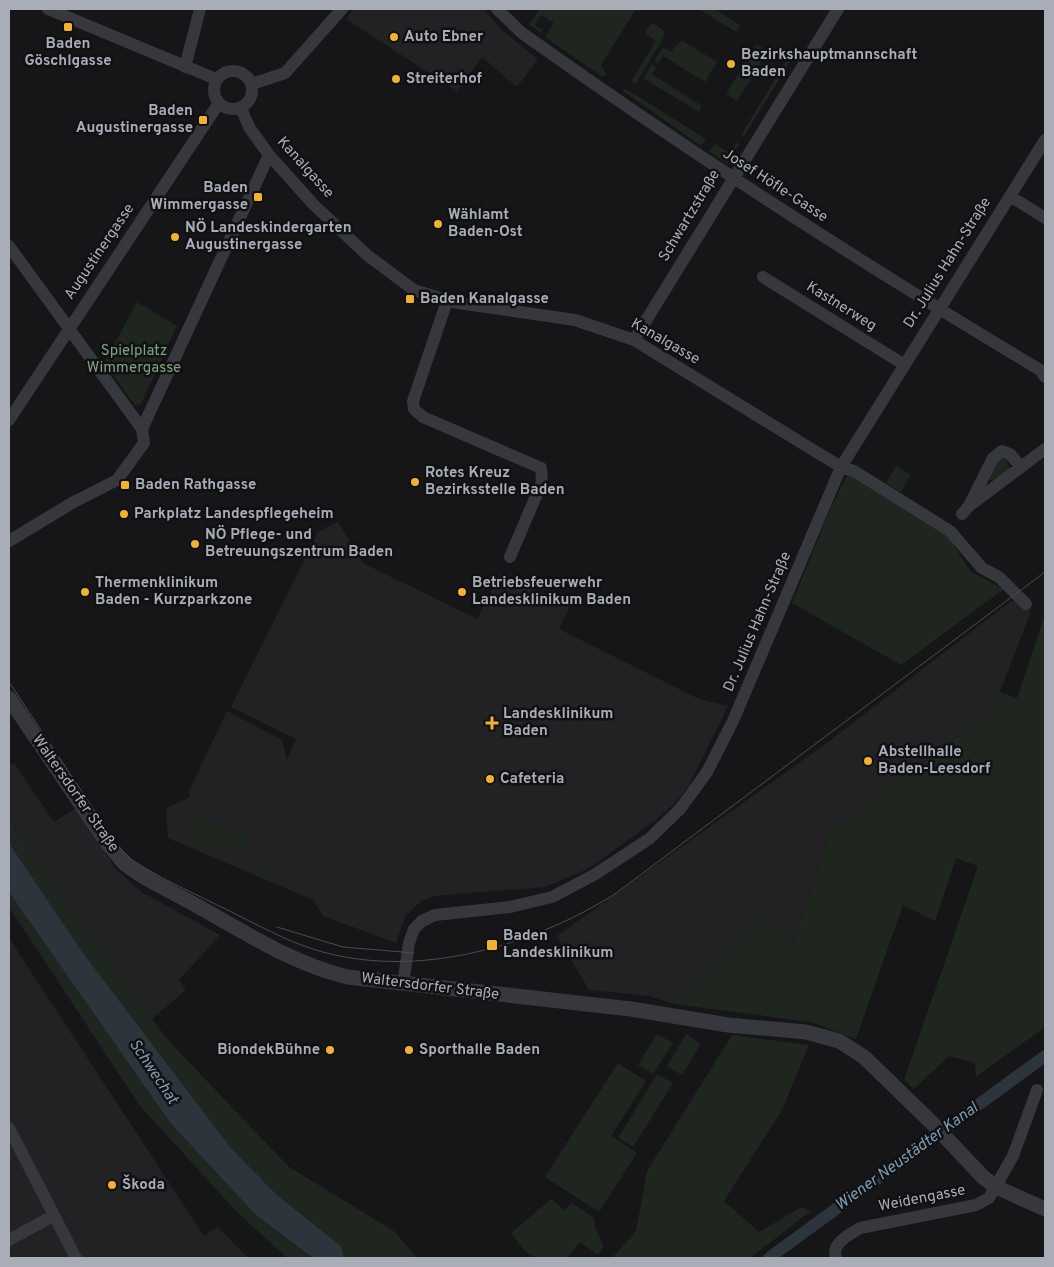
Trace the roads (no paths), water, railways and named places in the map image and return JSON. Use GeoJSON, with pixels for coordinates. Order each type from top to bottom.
{"type":"FeatureCollection","features":[{"type":"Feature","properties":{"kind":"street"},"geometry":{"type":"LineString","coordinates":[[48,9],[69,13],[185,67],[216,79]]}},
{"type":"Feature","properties":{"kind":"street"},"geometry":{"type":"LineString","coordinates":[[185,67],[200,9]]}},
{"type":"Feature","properties":{"kind":"street"},"geometry":{"type":"LineString","coordinates":[[252,84],[285,73],[342,9]]}},
{"type":"Feature","properties":{"kind":"street","name":"Josef Höfle-Gasse"},"geometry":{"type":"LineString","coordinates":[[497,9],[522,33],[732,179],[938,309],[1040,370],[1045,377]]}},
{"type":"Feature","properties":{"kind":"street","name":"Schwartzstraße"},"geometry":{"type":"LineString","coordinates":[[634,340],[838,9]]}},
{"type":"Feature","properties":{"kind":"street"},"geometry":{"type":"LineString","coordinates":[[232,70],[245,74],[252,84],[253,92],[250,101],[241,108],[230,109],[219,103],[214,91],[216,79],[222,73],[232,70]]}},
{"type":"Feature","properties":{"kind":"street","name":"Augustinergasse"},"geometry":{"type":"LineString","coordinates":[[9,420],[219,103]]}},
{"type":"Feature","properties":{"kind":"street","name":"Kanalgasse"},"geometry":{"type":"LineString","coordinates":[[241,108],[249,127],[269,154],[314,205],[367,256],[414,290],[447,301],[575,320],[634,340],[841,467],[854,471],[950,531],[982,568],[1000,577],[1026,604]]}},
{"type":"Feature","properties":{"kind":"street","name":"Dr. Julius Hahn-Straße"},"geometry":{"type":"LineString","coordinates":[[403,984],[409,943],[414,929],[422,921],[435,915],[510,907],[552,897],[594,875],[650,839],[680,809],[707,772],[733,721],[841,467],[903,364],[1045,140]]}},
{"type":"Feature","properties":{"kind":"street"},"geometry":{"type":"LineString","coordinates":[[142,428],[269,154]]}},
{"type":"Feature","properties":{"kind":"street"},"geometry":{"type":"LineString","coordinates":[[1010,196],[1045,218]]}},
{"type":"Feature","properties":{"kind":"street"},"geometry":{"type":"LineString","coordinates":[[9,246],[142,428],[144,443],[117,480],[72,503],[9,541]]}},
{"type":"Feature","properties":{"kind":"street","name":"Kastnerweg"},"geometry":{"type":"LineString","coordinates":[[763,277],[903,364]]}},
{"type":"Feature","properties":{"kind":"street"},"geometry":{"type":"LineString","coordinates":[[447,301],[413,401],[414,409],[424,417],[441,425],[541,468],[542,482],[510,557]]}},
{"type":"Feature","properties":{"kind":"street"},"geometry":{"type":"LineString","coordinates":[[1021,467],[1010,454],[1002,451],[993,458],[966,510],[1045,449]]}},
{"type":"Feature","properties":{"kind":"street","name":"Waltersdorfer Straße"},"geometry":{"type":"LineString","coordinates":[[9,698],[108,844],[131,869],[302,963],[324,972],[348,977],[806,1032],[839,1041],[864,1057],[931,1122],[983,1177],[996,1187],[1045,1209]]}},
{"type":"Feature","properties":{"kind":"street","name":"Weidengasse"},"geometry":{"type":"LineString","coordinates":[[836,1258],[837,1245],[845,1237],[860,1228],[976,1205],[989,1198],[1013,1156],[1037,1090]]}},
{"type":"Feature","properties":{"kind":"street"},"geometry":{"type":"LineString","coordinates":[[9,1128],[76,1258]]}},
{"type":"Feature","properties":{"kind":"street"},"geometry":{"type":"LineString","coordinates":[[9,1240],[53,1216]]}},
{"type":"Feature","properties":{"kind":"water","name":"Schwechat"},"geometry":{"type":"Polygon","coordinates":[[[9,843],[83,953],[231,1148],[277,1195],[341,1246],[344,1258],[313,1258],[256,1215],[171,1124],[9,892],[9,843]]]}},
{"type":"Feature","properties":{"kind":"waterway","name":"Wiener Neustädter Kanal"},"geometry":{"type":"LineString","coordinates":[[769,1258],[1045,1056]]}},
{"type":"Feature","properties":{"kind":"tram line"},"geometry":{"type":"LineString","coordinates":[[9,682],[118,846],[132,860],[183,888],[271,932],[304,946],[343,957],[383,961],[424,960],[465,954],[505,944],[544,931],[581,914],[615,894],[1045,572]]}},
{"type":"Feature","properties":{"kind":"tram line"},"geometry":{"type":"LineString","coordinates":[[277,927],[343,947],[414,953]]}},
{"type":"Feature","properties":{"kind":"place","name":"Baden Göschlgasse"},"geometry":{"type":"Point","coordinates":[68,27]}},
{"type":"Feature","properties":{"kind":"place","name":"Auto Ebner"},"geometry":{"type":"Point","coordinates":[394,37]}},
{"type":"Feature","properties":{"kind":"place","name":"Bezirkshauptmannschaft Baden"},"geometry":{"type":"Point","coordinates":[731,64]}},
{"type":"Feature","properties":{"kind":"place","name":"Streiterhof"},"geometry":{"type":"Point","coordinates":[396,79]}},
{"type":"Feature","properties":{"kind":"place","name":"Baden Augustinergasse"},"geometry":{"type":"Point","coordinates":[203,120]}},
{"type":"Feature","properties":{"kind":"place","name":"Baden Wimmergasse"},"geometry":{"type":"Point","coordinates":[258,197]}},
{"type":"Feature","properties":{"kind":"place","name":"Wählamt Baden-Ost"},"geometry":{"type":"Point","coordinates":[438,224]}},
{"type":"Feature","properties":{"kind":"place","name":"NÖ Landeskindergarten Augustinergasse"},"geometry":{"type":"Point","coordinates":[175,237]}},
{"type":"Feature","properties":{"kind":"place","name":"Baden Kanalgasse"},"geometry":{"type":"Point","coordinates":[410,299]}},
{"type":"Feature","properties":{"kind":"place","name":"Rotes Kreuz Bezirksstelle Baden"},"geometry":{"type":"Point","coordinates":[415,482]}},
{"type":"Feature","properties":{"kind":"place","name":"Baden Rathgasse"},"geometry":{"type":"Point","coordinates":[125,485]}},
{"type":"Feature","properties":{"kind":"place","name":"Parkplatz Landespflegeheim"},"geometry":{"type":"Point","coordinates":[124,514]}},
{"type":"Feature","properties":{"kind":"place","name":"NÖ Pflege- und Betreuungszentrum Baden"},"geometry":{"type":"Point","coordinates":[195,544]}},
{"type":"Feature","properties":{"kind":"place","name":"Thermenklinikum Baden - Kurzparkzone"},"geometry":{"type":"Point","coordinates":[85,592]}},
{"type":"Feature","properties":{"kind":"place","name":"Betriebsfeuerwehr Landesklinikum Baden"},"geometry":{"type":"Point","coordinates":[462,592]}},
{"type":"Feature","properties":{"kind":"place","name":"Landesklinikum Baden"},"geometry":{"type":"Point","coordinates":[492,723]}},
{"type":"Feature","properties":{"kind":"place","name":"Abstellhalle Baden-Leesdorf"},"geometry":{"type":"Point","coordinates":[868,761]}},
{"type":"Feature","properties":{"kind":"place","name":"Cafeteria"},"geometry":{"type":"Point","coordinates":[490,779]}},
{"type":"Feature","properties":{"kind":"place","name":"Baden Landesklinikum"},"geometry":{"type":"Point","coordinates":[492,945]}},
{"type":"Feature","properties":{"kind":"place","name":"BiondekBühne"},"geometry":{"type":"Point","coordinates":[330,1050]}},
{"type":"Feature","properties":{"kind":"place","name":"Sporthalle Baden"},"geometry":{"type":"Point","coordinates":[409,1050]}},
{"type":"Feature","properties":{"kind":"place","name":"Škoda"},"geometry":{"type":"Point","coordinates":[112,1185]}},
{"type":"Feature","properties":{"kind":"park label","name":"Spielplatz Wimmergasse"},"geometry":{"type":"Point","coordinates":[134,360]}}]}
